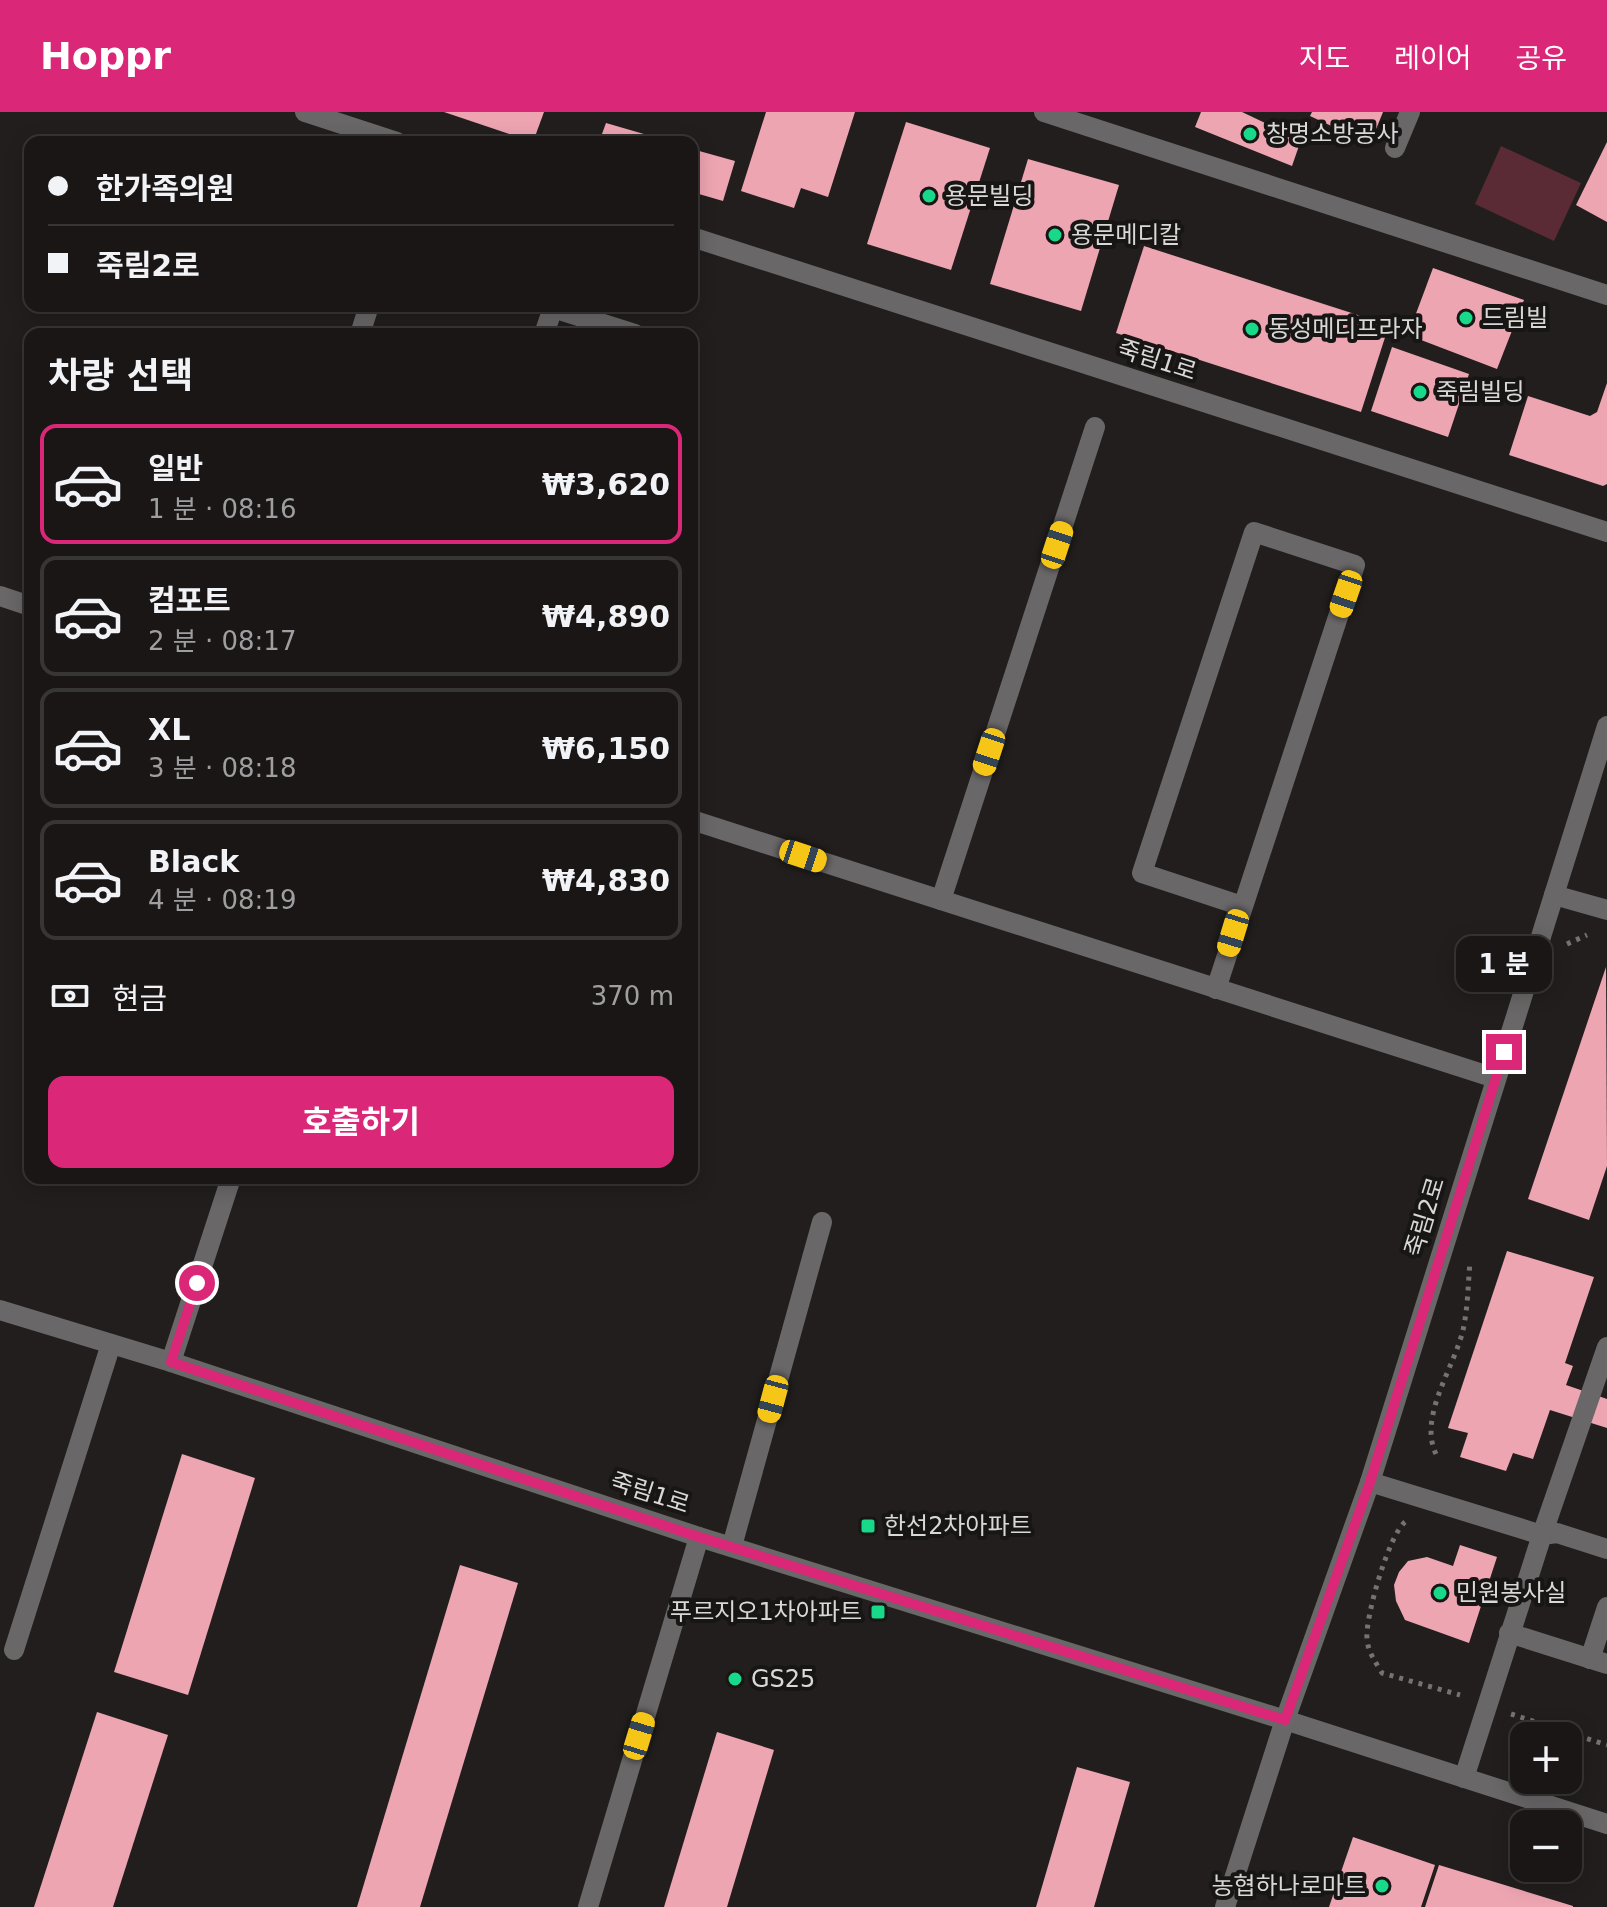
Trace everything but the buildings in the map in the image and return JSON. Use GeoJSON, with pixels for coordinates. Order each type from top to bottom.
{"type":"FeatureCollection","features":[{"type":"Feature","properties":{"kind":"street"},"geometry":{"type":"LineString","coordinates":[[305,112],[379,136]]}},
{"type":"Feature","properties":{"kind":"street"},"geometry":{"type":"LineString","coordinates":[[1044,112],[1607,295]]}},
{"type":"Feature","properties":{"kind":"street"},"geometry":{"type":"LineString","coordinates":[[1395,148],[1410,112]]}},
{"type":"Feature","properties":{"kind":"street","name":"죽림1로"},"geometry":{"type":"LineString","coordinates":[[698,239],[1607,532]]}},
{"type":"Feature","properties":{"kind":"street"},"geometry":{"type":"LineString","coordinates":[[566,312],[616,328]]}},
{"type":"Feature","properties":{"kind":"street"},"geometry":{"type":"LineString","coordinates":[[941,900],[1095,427]]}},
{"type":"Feature","properties":{"kind":"street"},"geometry":{"type":"LineString","coordinates":[[1216,989],[1355,565],[1254,532],[1142,873],[1242,906]]}},
{"type":"Feature","properties":{"kind":"street"},"geometry":{"type":"LineString","coordinates":[[0,596],[24,604]]}},
{"type":"Feature","properties":{"kind":"street","name":"죽림2로"},"geometry":{"type":"LineString","coordinates":[[1225,1907],[1285,1720],[1370,1482],[1607,726]]}},
{"type":"Feature","properties":{"kind":"street"},"geometry":{"type":"LineString","coordinates":[[698,822],[1495,1078]]}},
{"type":"Feature","properties":{"kind":"street"},"geometry":{"type":"LineString","coordinates":[[1554,895],[1607,910]]}},
{"type":"Feature","properties":{"kind":"street"},"geometry":{"type":"LineString","coordinates":[[171,1362],[229,1184]]}},
{"type":"Feature","properties":{"kind":"street"},"geometry":{"type":"LineString","coordinates":[[732,1546],[822,1222]]}},
{"type":"Feature","properties":{"kind":"street","name":"죽림1로"},"geometry":{"type":"LineString","coordinates":[[0,1310],[171,1362],[699,1537],[1285,1720]]}},
{"type":"Feature","properties":{"kind":"street"},"geometry":{"type":"LineString","coordinates":[[14,1650],[111,1344]]}},
{"type":"Feature","properties":{"kind":"street"},"geometry":{"type":"LineString","coordinates":[[1464,1778],[1509,1633],[1607,1347]]}},
{"type":"Feature","properties":{"kind":"street"},"geometry":{"type":"LineString","coordinates":[[1370,1482],[1542,1535],[1557,1533],[1607,1549]]}},
{"type":"Feature","properties":{"kind":"street"},"geometry":{"type":"LineString","coordinates":[[588,1907],[699,1537]]}},
{"type":"Feature","properties":{"kind":"street"},"geometry":{"type":"LineString","coordinates":[[1509,1633],[1598,1662],[1607,1607]]}},
{"type":"Feature","properties":{"kind":"street"},"geometry":{"type":"LineString","coordinates":[[1285,1720],[1607,1824]]}},
{"type":"Feature","properties":{"kind":"path"},"geometry":{"type":"LineString","coordinates":[[1561,952],[1569,942],[1585,935],[1596,938]]}},
{"type":"Feature","properties":{"kind":"path"},"geometry":{"type":"LineString","coordinates":[[1436,1454],[1429,1441],[1430,1421],[1462,1334],[1469,1298],[1471,1252]]}},
{"type":"Feature","properties":{"kind":"path"},"geometry":{"type":"LineString","coordinates":[[1413,1518],[1402,1524],[1395,1534],[1367,1623],[1369,1651],[1382,1673],[1460,1695]]}},
{"type":"Feature","properties":{"kind":"path"},"geometry":{"type":"LineString","coordinates":[[1510,1714],[1607,1745]]}},
{"type":"Feature","properties":{"kind":"shaded area"},"geometry":{"type":"Polygon","coordinates":[[[1501,146],[1581,183],[1554,241],[1475,204],[1501,146]]]}},
{"type":"Feature","properties":{"kind":"place","name":"창명소방공사"},"geometry":{"type":"Point","coordinates":[1250,134]}},
{"type":"Feature","properties":{"kind":"place","name":"용문빌딩"},"geometry":{"type":"Point","coordinates":[929,196]}},
{"type":"Feature","properties":{"kind":"place","name":"용문메디칼"},"geometry":{"type":"Point","coordinates":[1055,235]}},
{"type":"Feature","properties":{"kind":"place","name":"드림빌"},"geometry":{"type":"Point","coordinates":[1466,318]}},
{"type":"Feature","properties":{"kind":"place","name":"동성메디프라자"},"geometry":{"type":"Point","coordinates":[1252,329]}},
{"type":"Feature","properties":{"kind":"place","name":"죽림빌딩"},"geometry":{"type":"Point","coordinates":[1420,392]}},
{"type":"Feature","properties":{"kind":"place","name":"한선2차아파트"},"geometry":{"type":"Point","coordinates":[868,1526]}},
{"type":"Feature","properties":{"kind":"place","name":"민원봉사실"},"geometry":{"type":"Point","coordinates":[1440,1593]}},
{"type":"Feature","properties":{"kind":"place","name":"푸르지오1차아파트"},"geometry":{"type":"Point","coordinates":[878,1612]}},
{"type":"Feature","properties":{"kind":"place","name":"GS25"},"geometry":{"type":"Point","coordinates":[735,1679]}},
{"type":"Feature","properties":{"kind":"place","name":"농협하나로마트"},"geometry":{"type":"Point","coordinates":[1382,1886]}},
{"type":"Feature","properties":{"kind":"route"},"geometry":{"type":"LineString","coordinates":[[197,1283],[171,1362],[699,1537],[1285,1720],[1370,1482],[1504,1052]]}}]}
